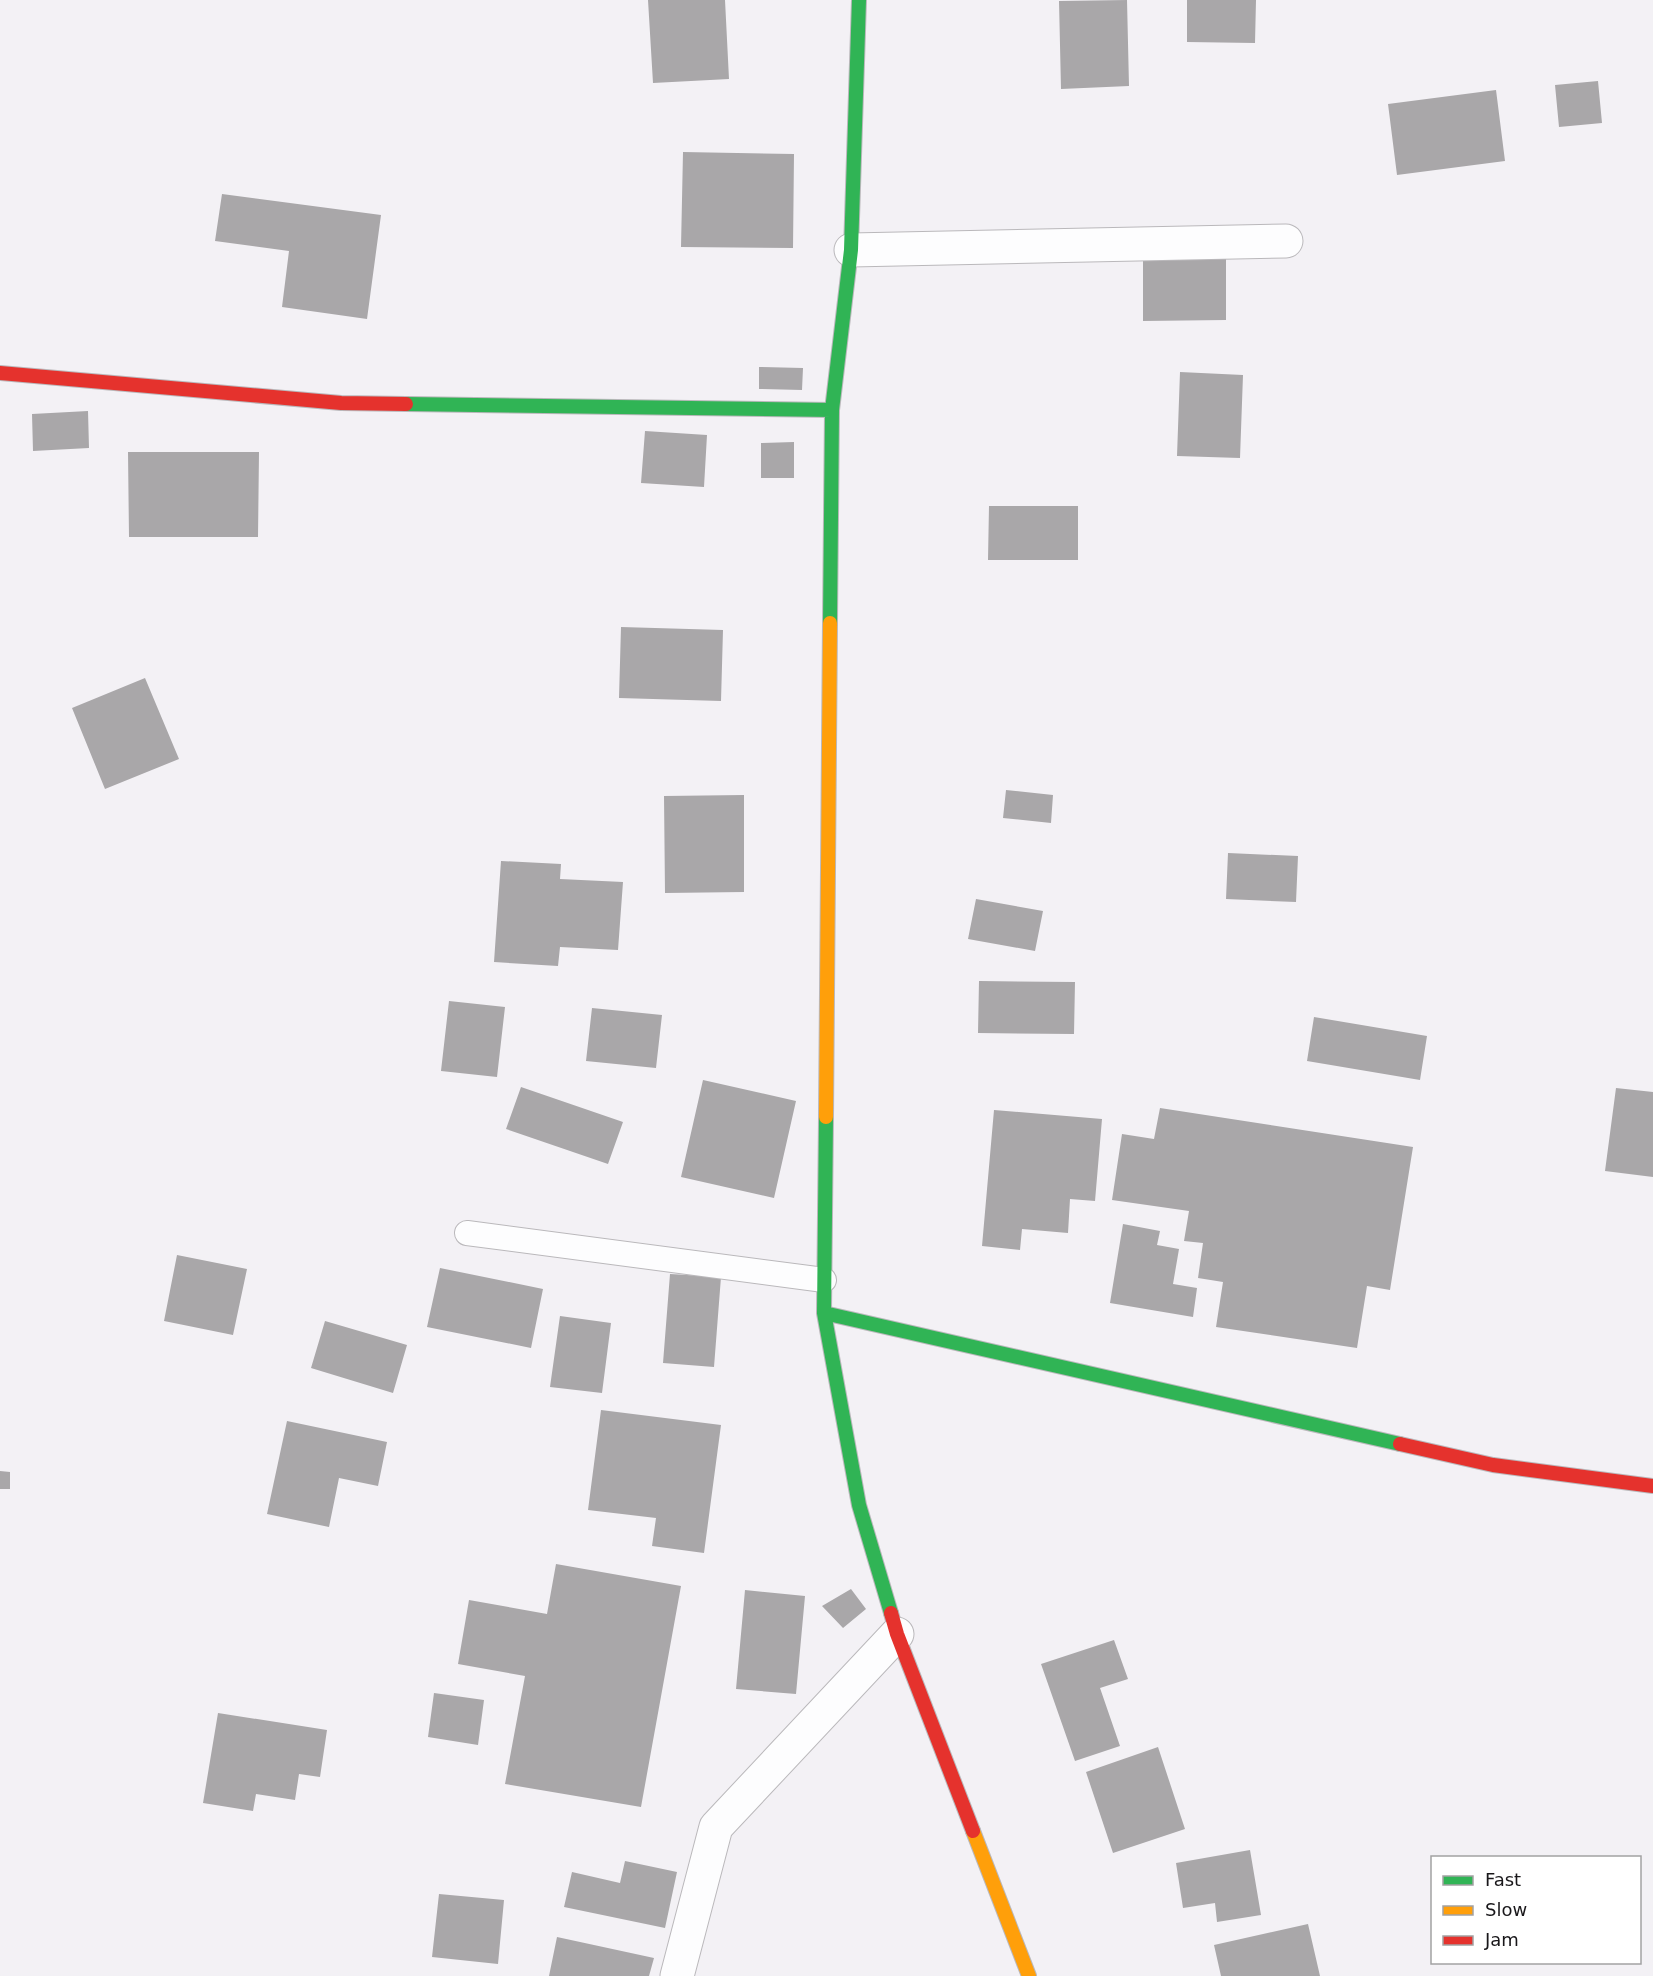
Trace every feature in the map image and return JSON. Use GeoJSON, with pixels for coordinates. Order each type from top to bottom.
{"type":"FeatureCollection","features":[{"type":"Feature","properties":{"kind":"main road"},"geometry":{"type":"LineString","coordinates":[[859,0],[851,250],[832,410],[824,1312],[859,1504],[897,1634],[1029,1976]]}},
{"type":"Feature","properties":{"kind":"main road"},"geometry":{"type":"LineString","coordinates":[[0,373],[341,403],[832,410]]}},
{"type":"Feature","properties":{"kind":"main road"},"geometry":{"type":"LineString","coordinates":[[824,1312],[1492,1465],[1653,1486]]}},
{"type":"Feature","properties":{"kind":"street"},"geometry":{"type":"LineString","coordinates":[[851,250],[1286,241]]}},
{"type":"Feature","properties":{"kind":"street"},"geometry":{"type":"LineString","coordinates":[[677,1976],[716,1827],[897,1634]]}},
{"type":"Feature","properties":{"kind":"lane"},"geometry":{"type":"LineString","coordinates":[[467,1233],[824,1280]]}},
{"type":"Feature","properties":{"kind":"building"},"geometry":{"type":"Polygon","coordinates":[[[648,0],[725,0],[729,79],[653,83],[648,0]]]}},
{"type":"Feature","properties":{"kind":"building"},"geometry":{"type":"Polygon","coordinates":[[[1127,0],[1129,86],[1061,89],[1059,1],[1127,0]]]}},
{"type":"Feature","properties":{"kind":"building"},"geometry":{"type":"Polygon","coordinates":[[[1187,0],[1256,0],[1255,43],[1187,42],[1187,0]]]}},
{"type":"Feature","properties":{"kind":"building"},"geometry":{"type":"Polygon","coordinates":[[[1598,81],[1602,123],[1559,127],[1555,85],[1598,81]]]}},
{"type":"Feature","properties":{"kind":"building"},"geometry":{"type":"Polygon","coordinates":[[[1496,90],[1505,161],[1397,175],[1388,104],[1496,90]]]}},
{"type":"Feature","properties":{"kind":"building"},"geometry":{"type":"Polygon","coordinates":[[[683,152],[794,154],[793,248],[681,247],[683,152]]]}},
{"type":"Feature","properties":{"kind":"building"},"geometry":{"type":"Polygon","coordinates":[[[222,194],[381,215],[367,319],[282,307],[289,251],[215,241],[222,194]]]}},
{"type":"Feature","properties":{"kind":"building"},"geometry":{"type":"Polygon","coordinates":[[[1226,255],[1226,320],[1143,321],[1143,256],[1226,255]]]}},
{"type":"Feature","properties":{"kind":"building"},"geometry":{"type":"Polygon","coordinates":[[[759,367],[803,368],[802,390],[759,389],[759,367]]]}},
{"type":"Feature","properties":{"kind":"building"},"geometry":{"type":"Polygon","coordinates":[[[1180,372],[1243,375],[1240,458],[1177,456],[1180,372]]]}},
{"type":"Feature","properties":{"kind":"building"},"geometry":{"type":"Polygon","coordinates":[[[88,411],[89,448],[33,451],[32,414],[88,411]]]}},
{"type":"Feature","properties":{"kind":"building"},"geometry":{"type":"Polygon","coordinates":[[[645,431],[707,435],[704,487],[641,483],[645,431]]]}},
{"type":"Feature","properties":{"kind":"building"},"geometry":{"type":"Polygon","coordinates":[[[794,442],[794,478],[761,478],[761,443],[794,442]]]}},
{"type":"Feature","properties":{"kind":"building"},"geometry":{"type":"Polygon","coordinates":[[[128,452],[259,452],[258,537],[129,537],[128,452]]]}},
{"type":"Feature","properties":{"kind":"building"},"geometry":{"type":"Polygon","coordinates":[[[989,506],[1078,506],[1078,560],[988,560],[989,506]]]}},
{"type":"Feature","properties":{"kind":"building"},"geometry":{"type":"Polygon","coordinates":[[[621,627],[723,630],[721,701],[619,698],[621,627]]]}},
{"type":"Feature","properties":{"kind":"building"},"geometry":{"type":"Polygon","coordinates":[[[145,678],[179,759],[105,789],[72,708],[145,678]]]}},
{"type":"Feature","properties":{"kind":"building"},"geometry":{"type":"Polygon","coordinates":[[[1006,790],[1053,795],[1051,823],[1003,818],[1006,790]]]}},
{"type":"Feature","properties":{"kind":"building"},"geometry":{"type":"Polygon","coordinates":[[[744,795],[744,892],[665,893],[664,796],[744,795]]]}},
{"type":"Feature","properties":{"kind":"building"},"geometry":{"type":"Polygon","coordinates":[[[1228,853],[1298,856],[1296,902],[1226,899],[1228,853]]]}},
{"type":"Feature","properties":{"kind":"building"},"geometry":{"type":"Polygon","coordinates":[[[501,861],[561,864],[560,879],[623,882],[618,950],[560,947],[558,966],[494,962],[501,861]]]}},
{"type":"Feature","properties":{"kind":"building"},"geometry":{"type":"Polygon","coordinates":[[[976,899],[1043,911],[1035,951],[968,939],[976,899]]]}},
{"type":"Feature","properties":{"kind":"building"},"geometry":{"type":"Polygon","coordinates":[[[979,981],[1075,982],[1074,1034],[978,1033],[979,981]]]}},
{"type":"Feature","properties":{"kind":"building"},"geometry":{"type":"Polygon","coordinates":[[[449,1001],[505,1007],[497,1077],[441,1071],[449,1001]]]}},
{"type":"Feature","properties":{"kind":"building"},"geometry":{"type":"Polygon","coordinates":[[[592,1008],[662,1015],[656,1068],[586,1061],[592,1008]]]}},
{"type":"Feature","properties":{"kind":"building"},"geometry":{"type":"Polygon","coordinates":[[[1314,1017],[1427,1036],[1420,1080],[1307,1061],[1314,1017]]]}},
{"type":"Feature","properties":{"kind":"building"},"geometry":{"type":"Polygon","coordinates":[[[703,1080],[796,1101],[774,1198],[681,1177],[703,1080]]]}},
{"type":"Feature","properties":{"kind":"building"},"geometry":{"type":"Polygon","coordinates":[[[521,1087],[623,1122],[608,1164],[506,1129],[521,1087]]]}},
{"type":"Feature","properties":{"kind":"building"},"geometry":{"type":"Polygon","coordinates":[[[1616,1088],[1653,1092],[1653,1177],[1605,1171],[1616,1088]]]}},
{"type":"Feature","properties":{"kind":"building"},"geometry":{"type":"Polygon","coordinates":[[[1160,1108],[1413,1147],[1390,1290],[1367,1286],[1357,1348],[1216,1327],[1223,1282],[1198,1278],[1203,1243],[1184,1241],[1189,1211],[1112,1200],[1122,1134],[1154,1139],[1160,1108]]]}},
{"type":"Feature","properties":{"kind":"building"},"geometry":{"type":"Polygon","coordinates":[[[994,1110],[1102,1119],[1095,1201],[1070,1199],[1068,1233],[1022,1229],[1020,1250],[982,1246],[994,1110]]]}},
{"type":"Feature","properties":{"kind":"building"},"geometry":{"type":"Polygon","coordinates":[[[1123,1224],[1160,1231],[1157,1245],[1179,1249],[1173,1284],[1197,1288],[1193,1317],[1110,1303],[1123,1224]]]}},
{"type":"Feature","properties":{"kind":"building"},"geometry":{"type":"Polygon","coordinates":[[[177,1255],[247,1269],[233,1335],[164,1321],[177,1255]]]}},
{"type":"Feature","properties":{"kind":"building"},"geometry":{"type":"Polygon","coordinates":[[[440,1268],[543,1289],[531,1348],[427,1327],[440,1268]]]}},
{"type":"Feature","properties":{"kind":"building"},"geometry":{"type":"Polygon","coordinates":[[[670,1274],[721,1277],[714,1367],[663,1363],[670,1274]]]}},
{"type":"Feature","properties":{"kind":"building"},"geometry":{"type":"Polygon","coordinates":[[[560,1316],[611,1323],[602,1393],[550,1387],[560,1316]]]}},
{"type":"Feature","properties":{"kind":"building"},"geometry":{"type":"Polygon","coordinates":[[[325,1321],[407,1345],[393,1393],[311,1368],[325,1321]]]}},
{"type":"Feature","properties":{"kind":"building"},"geometry":{"type":"Polygon","coordinates":[[[601,1410],[721,1425],[704,1553],[652,1546],[656,1518],[588,1510],[601,1410]]]}},
{"type":"Feature","properties":{"kind":"building"},"geometry":{"type":"Polygon","coordinates":[[[287,1421],[387,1442],[378,1486],[339,1478],[329,1527],[267,1514],[287,1421]]]}},
{"type":"Feature","properties":{"kind":"building"},"geometry":{"type":"Polygon","coordinates":[[[0,1471],[10,1472],[10,1489],[0,1489],[0,1471]]]}},
{"type":"Feature","properties":{"kind":"building"},"geometry":{"type":"Polygon","coordinates":[[[556,1564],[681,1586],[641,1807],[505,1784],[525,1676],[458,1664],[469,1600],[547,1614],[556,1564]]]}},
{"type":"Feature","properties":{"kind":"building"},"geometry":{"type":"Polygon","coordinates":[[[851,1589],[866,1609],[843,1628],[822,1606],[851,1589]]]}},
{"type":"Feature","properties":{"kind":"building"},"geometry":{"type":"Polygon","coordinates":[[[745,1590],[805,1596],[796,1694],[736,1689],[745,1590]]]}},
{"type":"Feature","properties":{"kind":"building"},"geometry":{"type":"Polygon","coordinates":[[[1114,1640],[1128,1679],[1100,1688],[1120,1746],[1075,1761],[1041,1664],[1114,1640]]]}},
{"type":"Feature","properties":{"kind":"building"},"geometry":{"type":"Polygon","coordinates":[[[434,1693],[484,1700],[478,1745],[428,1737],[434,1693]]]}},
{"type":"Feature","properties":{"kind":"building"},"geometry":{"type":"Polygon","coordinates":[[[218,1713],[327,1730],[320,1777],[299,1774],[295,1800],[256,1794],[253,1811],[203,1803],[218,1713]]]}},
{"type":"Feature","properties":{"kind":"building"},"geometry":{"type":"Polygon","coordinates":[[[1158,1747],[1185,1829],[1113,1853],[1086,1772],[1158,1747]]]}},
{"type":"Feature","properties":{"kind":"building"},"geometry":{"type":"Polygon","coordinates":[[[1250,1850],[1261,1915],[1217,1922],[1215,1903],[1183,1908],[1176,1863],[1250,1850]]]}},
{"type":"Feature","properties":{"kind":"building"},"geometry":{"type":"Polygon","coordinates":[[[625,1861],[677,1872],[665,1928],[564,1907],[572,1872],[620,1883],[625,1861]]]}},
{"type":"Feature","properties":{"kind":"building"},"geometry":{"type":"Polygon","coordinates":[[[439,1894],[504,1900],[498,1964],[432,1957],[439,1894]]]}},
{"type":"Feature","properties":{"kind":"building"},"geometry":{"type":"Polygon","coordinates":[[[1308,1924],[1320,1976],[1221,1976],[1214,1945],[1308,1924]]]}},
{"type":"Feature","properties":{"kind":"building"},"geometry":{"type":"Polygon","coordinates":[[[557,1937],[654,1958],[649,1976],[549,1976],[557,1937]]]}},
{"type":"Feature","properties":{"kind":"traffic: fast"},"geometry":{"type":"LineString","coordinates":[[830,623],[832,410],[851,250],[859,0]]}},
{"type":"Feature","properties":{"kind":"traffic: fast"},"geometry":{"type":"LineString","coordinates":[[406,404],[832,410]]}},
{"type":"Feature","properties":{"kind":"traffic: fast"},"geometry":{"type":"LineString","coordinates":[[826,1117],[824,1313],[859,1505],[891,1613]]}},
{"type":"Feature","properties":{"kind":"traffic: fast"},"geometry":{"type":"LineString","coordinates":[[824,1313],[1400,1444]]}},
{"type":"Feature","properties":{"kind":"traffic: slow"},"geometry":{"type":"LineString","coordinates":[[826,1117],[830,623]]}},
{"type":"Feature","properties":{"kind":"traffic: slow"},"geometry":{"type":"LineString","coordinates":[[973,1831],[1029,1976]]}},
{"type":"Feature","properties":{"kind":"traffic: jam"},"geometry":{"type":"LineString","coordinates":[[0,373],[341,403],[406,404]]}},
{"type":"Feature","properties":{"kind":"traffic: jam"},"geometry":{"type":"LineString","coordinates":[[1400,1444],[1493,1465],[1653,1486]]}},
{"type":"Feature","properties":{"kind":"traffic: jam"},"geometry":{"type":"LineString","coordinates":[[891,1613],[973,1831]]}}]}
